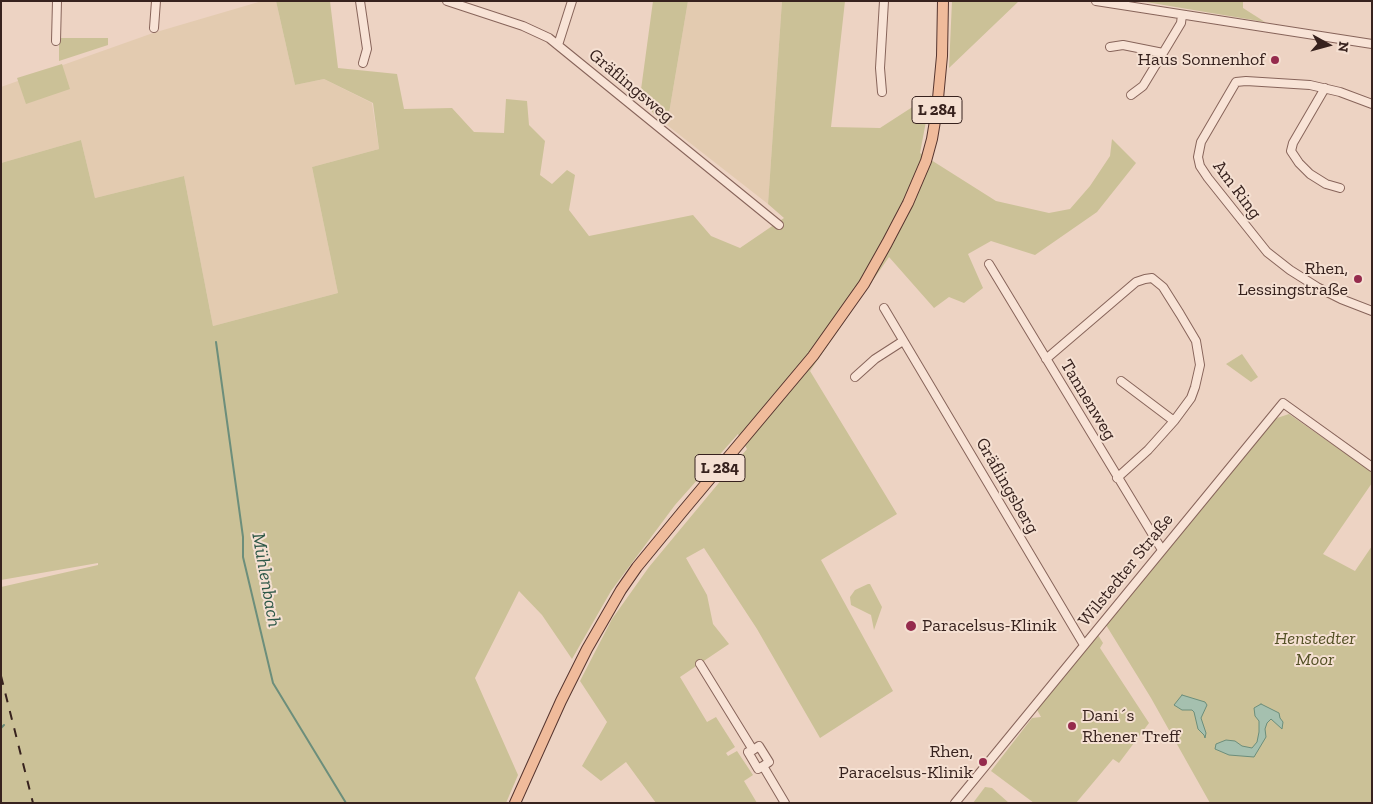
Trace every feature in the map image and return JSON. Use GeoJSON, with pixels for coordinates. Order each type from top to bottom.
{"type":"FeatureCollection","features":[{"type":"Feature","properties":{"kind":"main road","name":"L 284"},"geometry":{"type":"LineString","coordinates":[[515,803],[561,701],[587,649],[621,590],[683,512],[814,356],[864,284],[900,219],[926,162],[932,139],[942,56],[943,1]]}},
{"type":"Feature","properties":{"kind":"street"},"geometry":{"type":"LineString","coordinates":[[56,41],[57,1]]}},
{"type":"Feature","properties":{"kind":"street"},"geometry":{"type":"LineString","coordinates":[[154,28],[156,1]]}},
{"type":"Feature","properties":{"kind":"street"},"geometry":{"type":"LineString","coordinates":[[360,1],[366,49],[363,63]]}},
{"type":"Feature","properties":{"kind":"street","name":"Gräflingsweg"},"geometry":{"type":"LineString","coordinates":[[446,1],[523,26],[549,38],[779,225]]}},
{"type":"Feature","properties":{"kind":"street"},"geometry":{"type":"LineString","coordinates":[[558,45],[572,1]]}},
{"type":"Feature","properties":{"kind":"street"},"geometry":{"type":"LineString","coordinates":[[882,92],[880,68],[884,1]]}},
{"type":"Feature","properties":{"kind":"street"},"geometry":{"type":"LineString","coordinates":[[1096,1],[1372,44]]}},
{"type":"Feature","properties":{"kind":"street"},"geometry":{"type":"LineString","coordinates":[[1131,94],[1143,86],[1181,23],[1182,15]]}},
{"type":"Feature","properties":{"kind":"street"},"geometry":{"type":"LineString","coordinates":[[1110,47],[1123,45],[1163,53]]}},
{"type":"Feature","properties":{"kind":"street","name":"Am Ring"},"geometry":{"type":"LineString","coordinates":[[1372,104],[1324,88],[1256,81],[1236,82],[1201,142],[1198,157],[1200,166],[1208,178],[1267,252],[1295,273],[1341,299],[1372,311]]}},
{"type":"Feature","properties":{"kind":"street"},"geometry":{"type":"LineString","coordinates":[[1324,88],[1293,143],[1292,151],[1299,163],[1310,174],[1326,184],[1340,188]]}},
{"type":"Feature","properties":{"kind":"street","name":"Tannenweg"},"geometry":{"type":"LineString","coordinates":[[989,264],[1162,550]]}},
{"type":"Feature","properties":{"kind":"street"},"geometry":{"type":"LineString","coordinates":[[1046,359],[1136,282],[1152,278],[1164,287],[1196,342],[1199,360],[1198,377],[1193,393],[1174,421],[1148,450],[1117,478]]}},
{"type":"Feature","properties":{"kind":"street","name":"Gräflingsberg"},"geometry":{"type":"LineString","coordinates":[[884,308],[1084,645]]}},
{"type":"Feature","properties":{"kind":"street"},"geometry":{"type":"LineString","coordinates":[[855,377],[875,359],[903,341]]}},
{"type":"Feature","properties":{"kind":"street"},"geometry":{"type":"LineString","coordinates":[[1122,381],[1174,421]]}},
{"type":"Feature","properties":{"kind":"street","name":"Wilstedter Straße"},"geometry":{"type":"LineString","coordinates":[[955,803],[1283,403],[1372,467]]}},
{"type":"Feature","properties":{"kind":"street"},"geometry":{"type":"LineString","coordinates":[[700,664],[753,750]]}},
{"type":"Feature","properties":{"kind":"street"},"geometry":{"type":"LineString","coordinates":[[759,746],[769,762],[763,766],[758,769],[748,752],[759,746]]}},
{"type":"Feature","properties":{"kind":"street"},"geometry":{"type":"LineString","coordinates":[[763,766],[785,803]]}},
{"type":"Feature","properties":{"kind":"shaded area"},"geometry":{"type":"Polygon","coordinates":[[[262,1],[276,1],[295,85],[324,79],[372,103],[379,149],[312,167],[338,293],[213,326],[184,176],[95,198],[81,140],[1,163],[1,87],[153,33],[262,1]]]}},
{"type":"Feature","properties":{"kind":"shaded area"},"geometry":{"type":"Polygon","coordinates":[[[688,1],[782,1],[768,204],[667,125],[688,1]]]}},
{"type":"Feature","properties":{"kind":"shaded area"},"geometry":{"type":"Polygon","coordinates":[[[1182,695],[1205,702],[1207,705],[1201,718],[1206,733],[1205,738],[1198,729],[1194,712],[1192,710],[1182,710],[1174,705],[1182,695]]]}},
{"type":"Feature","properties":{"kind":"shaded area"},"geometry":{"type":"Polygon","coordinates":[[[1261,704],[1279,713],[1283,722],[1282,729],[1271,719],[1267,723],[1265,729],[1266,737],[1254,757],[1229,755],[1215,749],[1216,744],[1226,740],[1235,741],[1242,746],[1252,748],[1257,742],[1259,732],[1259,721],[1255,716],[1254,708],[1261,704]]]}},
{"type":"Feature","properties":{"kind":"green space"},"geometry":{"type":"Polygon","coordinates":[[[276,1],[330,1],[338,68],[397,74],[404,109],[452,108],[474,132],[504,133],[506,99],[527,101],[529,125],[545,141],[540,175],[552,184],[567,170],[575,175],[569,210],[589,236],[693,215],[711,236],[740,248],[784,218],[768,204],[782,1],[845,1],[831,127],[880,128],[931,95],[920,153],[996,201],[1049,213],[1070,209],[1090,186],[1110,156],[1112,139],[1136,163],[1097,212],[1035,255],[991,241],[968,254],[983,288],[964,303],[949,297],[934,308],[889,257],[810,371],[897,514],[821,560],[893,691],[820,738],[757,629],[704,548],[686,558],[707,595],[713,624],[729,644],[680,677],[707,722],[716,717],[735,747],[726,753],[728,756],[737,751],[753,775],[744,781],[757,803],[656,803],[626,762],[601,781],[582,766],[607,722],[580,681],[612,619],[649,567],[747,449],[738,434],[675,505],[611,591],[572,659],[542,615],[519,591],[475,678],[518,775],[506,803],[1,803],[1,587],[98,565],[98,563],[1,580],[1,163],[81,140],[95,198],[184,176],[213,326],[338,293],[312,167],[379,149],[373,103],[324,79],[295,85],[276,1]]]}},
{"type":"Feature","properties":{"kind":"green space"},"geometry":{"type":"Polygon","coordinates":[[[653,1],[688,1],[667,125],[654,114],[640,97],[653,1]]]}},
{"type":"Feature","properties":{"kind":"green space"},"geometry":{"type":"Polygon","coordinates":[[[952,1],[1019,1],[949,68],[952,1]]]}},
{"type":"Feature","properties":{"kind":"green space"},"geometry":{"type":"Polygon","coordinates":[[[1140,1],[1243,1],[1243,8],[1265,22],[1140,1]]]}},
{"type":"Feature","properties":{"kind":"green space"},"geometry":{"type":"Polygon","coordinates":[[[59,38],[108,38],[108,45],[59,61],[59,38]]]}},
{"type":"Feature","properties":{"kind":"green space"},"geometry":{"type":"Polygon","coordinates":[[[62,64],[70,89],[26,104],[17,78],[62,64]]]}},
{"type":"Feature","properties":{"kind":"green space"},"geometry":{"type":"Polygon","coordinates":[[[1242,354],[1258,377],[1251,382],[1226,364],[1242,354]]]}},
{"type":"Feature","properties":{"kind":"green space","name":"Henstedter Moor"},"geometry":{"type":"Polygon","coordinates":[[[1289,414],[1372,472],[1372,483],[1323,554],[1355,571],[1372,546],[1372,803],[1210,803],[1151,698],[1106,625],[1271,420],[1289,414]]]}},
{"type":"Feature","properties":{"kind":"green space"},"geometry":{"type":"Polygon","coordinates":[[[870,584],[882,607],[874,630],[871,615],[851,605],[850,597],[855,590],[870,584]]]}},
{"type":"Feature","properties":{"kind":"green space"},"geometry":{"type":"Polygon","coordinates":[[[1098,635],[1103,643],[1100,648],[1149,723],[1119,763],[1113,759],[1076,803],[1034,803],[991,771],[1032,718],[1041,717],[1036,708],[1098,635]]]}},
{"type":"Feature","properties":{"kind":"green space"},"geometry":{"type":"Polygon","coordinates":[[[985,787],[992,788],[1009,803],[973,803],[985,787]]]}},
{"type":"Feature","properties":{"kind":"waterway","name":"Mühlenbach"},"geometry":{"type":"LineString","coordinates":[[216,342],[243,537],[243,557],[273,683],[346,803]]}},
{"type":"Feature","properties":{"kind":"waterway"},"geometry":{"type":"LineString","coordinates":[[1,728],[4,725]]}},
{"type":"Feature","properties":{"kind":"railway"},"geometry":{"type":"LineString","coordinates":[[1,676],[33,803]]}},
{"type":"Feature","properties":{"kind":"place","name":"Haus Sonnenhof"},"geometry":{"type":"Point","coordinates":[1275,60]}},
{"type":"Feature","properties":{"kind":"place","name":"Rhen, Lessingstraße"},"geometry":{"type":"Point","coordinates":[1358,279]}},
{"type":"Feature","properties":{"kind":"place","name":"Paracelsus-Klinik"},"geometry":{"type":"Point","coordinates":[911,626]}},
{"type":"Feature","properties":{"kind":"place","name":"Dani´s Rhener Treff"},"geometry":{"type":"Point","coordinates":[1072,726]}},
{"type":"Feature","properties":{"kind":"place","name":"Rhen, Paracelsus-Klinik"},"geometry":{"type":"Point","coordinates":[983,762]}}]}
